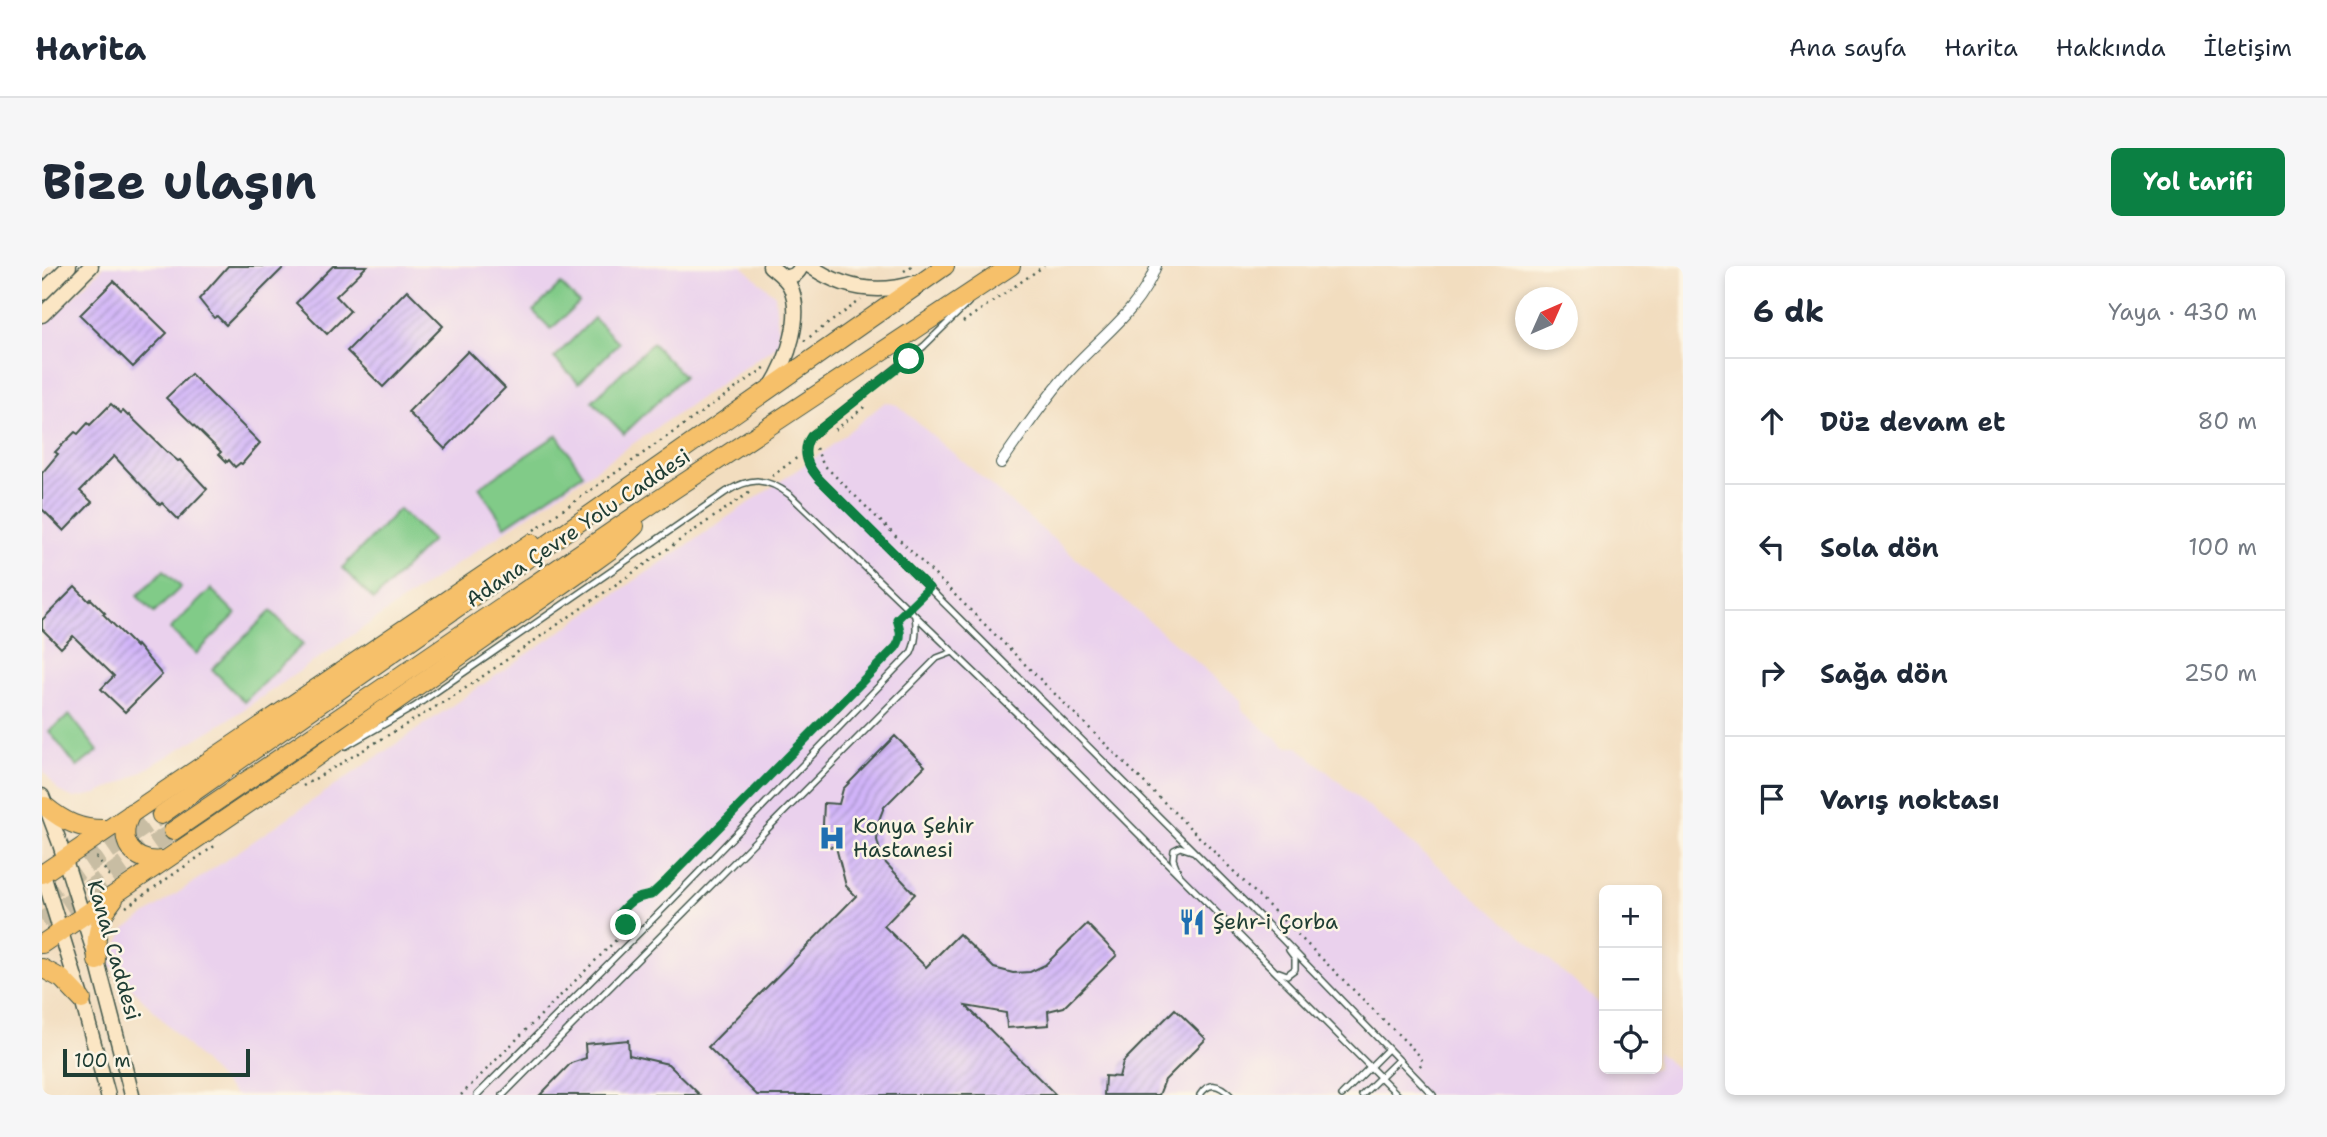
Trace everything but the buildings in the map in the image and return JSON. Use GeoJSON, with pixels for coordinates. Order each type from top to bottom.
{"type":"FeatureCollection","features":[{"type":"Feature","properties":{"kind":"highway","name":"Adana Çevre Yolu Caddesi"},"geometry":{"type":"LineString","coordinates":[[160,815],[945,266]]}},
{"type":"Feature","properties":{"kind":"highway","name":"Adana Çevre Yolu Caddesi"},"geometry":{"type":"LineString","coordinates":[[173,831],[655,502],[1011,266]]}},
{"type":"Feature","properties":{"kind":"highway"},"geometry":{"type":"LineString","coordinates":[[42,873],[526,546],[562,524],[620,495]]}},
{"type":"Feature","properties":{"kind":"highway"},"geometry":{"type":"LineString","coordinates":[[97,961],[96,940],[105,912],[164,860],[591,565],[625,536],[655,502]]}},
{"type":"Feature","properties":{"kind":"highway"},"geometry":{"type":"LineString","coordinates":[[43,801],[72,825],[94,830],[107,829]]}},
{"type":"Feature","properties":{"kind":"highway"},"geometry":{"type":"LineString","coordinates":[[132,812],[125,828],[130,849],[141,858],[164,860]]}},
{"type":"Feature","properties":{"kind":"highway"},"geometry":{"type":"LineString","coordinates":[[42,944],[83,916],[124,894]]}},
{"type":"Feature","properties":{"kind":"highway"},"geometry":{"type":"LineString","coordinates":[[42,968],[62,979],[82,1000]]}},
{"type":"Feature","properties":{"kind":"main road"},"geometry":{"type":"LineString","coordinates":[[42,293],[69,266]]}},
{"type":"Feature","properties":{"kind":"main road"},"geometry":{"type":"LineString","coordinates":[[42,315],[91,266]]}},
{"type":"Feature","properties":{"kind":"main road"},"geometry":{"type":"LineString","coordinates":[[768,391],[784,362],[793,328],[793,298],[790,287],[770,266]]}},
{"type":"Feature","properties":{"kind":"main road"},"geometry":{"type":"LineString","coordinates":[[783,277],[794,276],[801,266]]}},
{"type":"Feature","properties":{"kind":"main road"},"geometry":{"type":"LineString","coordinates":[[810,266],[831,279],[861,289],[894,290],[923,281]]}},
{"type":"Feature","properties":{"kind":"main road","name":"Kanal Caddesi"},"geometry":{"type":"LineString","coordinates":[[43,801],[65,858],[97,961],[132,1095]]}},
{"type":"Feature","properties":{"kind":"main road"},"geometry":{"type":"LineString","coordinates":[[42,873],[82,1000],[108,1095]]}},
{"type":"Feature","properties":{"kind":"street"},"geometry":{"type":"LineString","coordinates":[[1001,463],[1039,408],[1068,373],[1118,326],[1133,307],[1156,266]]}},
{"type":"Feature","properties":{"kind":"lane"},"geometry":{"type":"LineString","coordinates":[[985,283],[941,331],[811,436],[805,449],[807,461],[820,480],[1282,938],[1433,1095]]}},
{"type":"Feature","properties":{"kind":"lane"},"geometry":{"type":"LineString","coordinates":[[302,766],[360,739],[414,707],[714,499],[746,482],[768,482],[778,486],[907,607],[1398,1095]]}},
{"type":"Feature","properties":{"kind":"lane"},"geometry":{"type":"LineString","coordinates":[[477,1095],[679,894],[911,653],[917,629],[915,616]]}},
{"type":"Feature","properties":{"kind":"lane"},"geometry":{"type":"LineString","coordinates":[[503,1095],[937,658],[953,652]]}},
{"type":"Feature","properties":{"kind":"lane"},"geometry":{"type":"LineString","coordinates":[[1179,875],[1173,859],[1174,850],[1186,848],[1200,857]]}},
{"type":"Feature","properties":{"kind":"lane"},"geometry":{"type":"LineString","coordinates":[[1271,966],[1287,975],[1295,969],[1295,958],[1282,938]]}},
{"type":"Feature","properties":{"kind":"lane"},"geometry":{"type":"LineString","coordinates":[[1342,1095],[1388,1048]]}},
{"type":"Feature","properties":{"kind":"lane"},"geometry":{"type":"LineString","coordinates":[[1362,1095],[1398,1059]]}},
{"type":"Feature","properties":{"kind":"lane"},"geometry":{"type":"LineString","coordinates":[[1200,1095],[1207,1086],[1212,1085],[1219,1086],[1230,1095]]}},
{"type":"Feature","properties":{"kind":"path"},"geometry":{"type":"LineString","coordinates":[[815,444],[823,464],[1419,1055],[1423,1062],[1412,1074]]}},
{"type":"Feature","properties":{"kind":"path"},"geometry":{"type":"LineString","coordinates":[[461,1095],[625,931],[626,925],[620,912],[639,895],[651,895],[667,880],[896,647],[901,634],[897,619],[907,607]]}},
{"type":"Feature","properties":{"kind":"path"},"geometry":{"type":"LineString","coordinates":[[86,843],[124,894]]}},
{"type":"Feature","properties":{"kind":"shaded area"},"geometry":{"type":"Polygon","coordinates":[[[104,266],[742,266],[775,295],[779,344],[231,718],[128,780],[96,794],[74,798],[59,791],[44,772],[42,765],[42,328],[104,266]]]}},
{"type":"Feature","properties":{"kind":"shaded area","name":"Konya Şehir Hastanesi"},"geometry":{"type":"Polygon","coordinates":[[[885,402],[897,405],[1241,700],[1242,710],[1286,747],[1298,747],[1599,1003],[1599,1074],[1662,1074],[1662,1056],[1683,1074],[1683,1095],[235,1095],[110,965],[125,929],[826,450],[885,402]]]}},
{"type":"Feature","properties":{"kind":"green space"},"geometry":{"type":"Polygon","coordinates":[[[561,284],[579,303],[551,329],[533,311],[561,284]]]}},
{"type":"Feature","properties":{"kind":"green space"},"geometry":{"type":"Polygon","coordinates":[[[594,318],[619,343],[579,383],[554,358],[594,318]]]}},
{"type":"Feature","properties":{"kind":"green space"},"geometry":{"type":"Polygon","coordinates":[[[652,343],[684,376],[624,434],[592,401],[652,343]]]}},
{"type":"Feature","properties":{"kind":"green space"},"geometry":{"type":"Polygon","coordinates":[[[557,435],[583,474],[505,526],[479,487],[557,435]]]}},
{"type":"Feature","properties":{"kind":"green space"},"geometry":{"type":"Polygon","coordinates":[[[399,509],[432,540],[374,600],[342,568],[399,509]]]}},
{"type":"Feature","properties":{"kind":"green space"},"geometry":{"type":"Polygon","coordinates":[[[164,570],[181,587],[154,613],[137,596],[164,570]]]}},
{"type":"Feature","properties":{"kind":"green space"},"geometry":{"type":"Polygon","coordinates":[[[211,589],[236,614],[196,654],[170,629],[211,589]]]}},
{"type":"Feature","properties":{"kind":"green space"},"geometry":{"type":"Polygon","coordinates":[[[271,611],[303,644],[244,702],[212,669],[271,611]]]}},
{"type":"Feature","properties":{"kind":"green space"},"geometry":{"type":"Polygon","coordinates":[[[70,715],[98,751],[77,767],[49,731],[70,715]]]}},
{"type":"Feature","properties":{"kind":"tunnel"},"geometry":{"type":"LineString","coordinates":[[42,896],[161,815]]}},
{"type":"Feature","properties":{"kind":"tunnel"},"geometry":{"type":"LineString","coordinates":[[42,921],[173,831]]}},
{"type":"Feature","properties":{"kind":"place","name":"Konya Şehir Hastanesi"},"geometry":{"type":"Point","coordinates":[832,838]}},
{"type":"Feature","properties":{"kind":"place","name":"Şehr-i Çorba"},"geometry":{"type":"Point","coordinates":[1192,922]}},
{"type":"Feature","properties":{"kind":"route"},"geometry":{"type":"LineString","coordinates":[[626,925],[620,912],[634,898],[651,895],[667,880],[896,647],[901,634],[897,619],[929,588],[820,480],[810,468],[805,449],[811,436],[909,359]]}}]}
